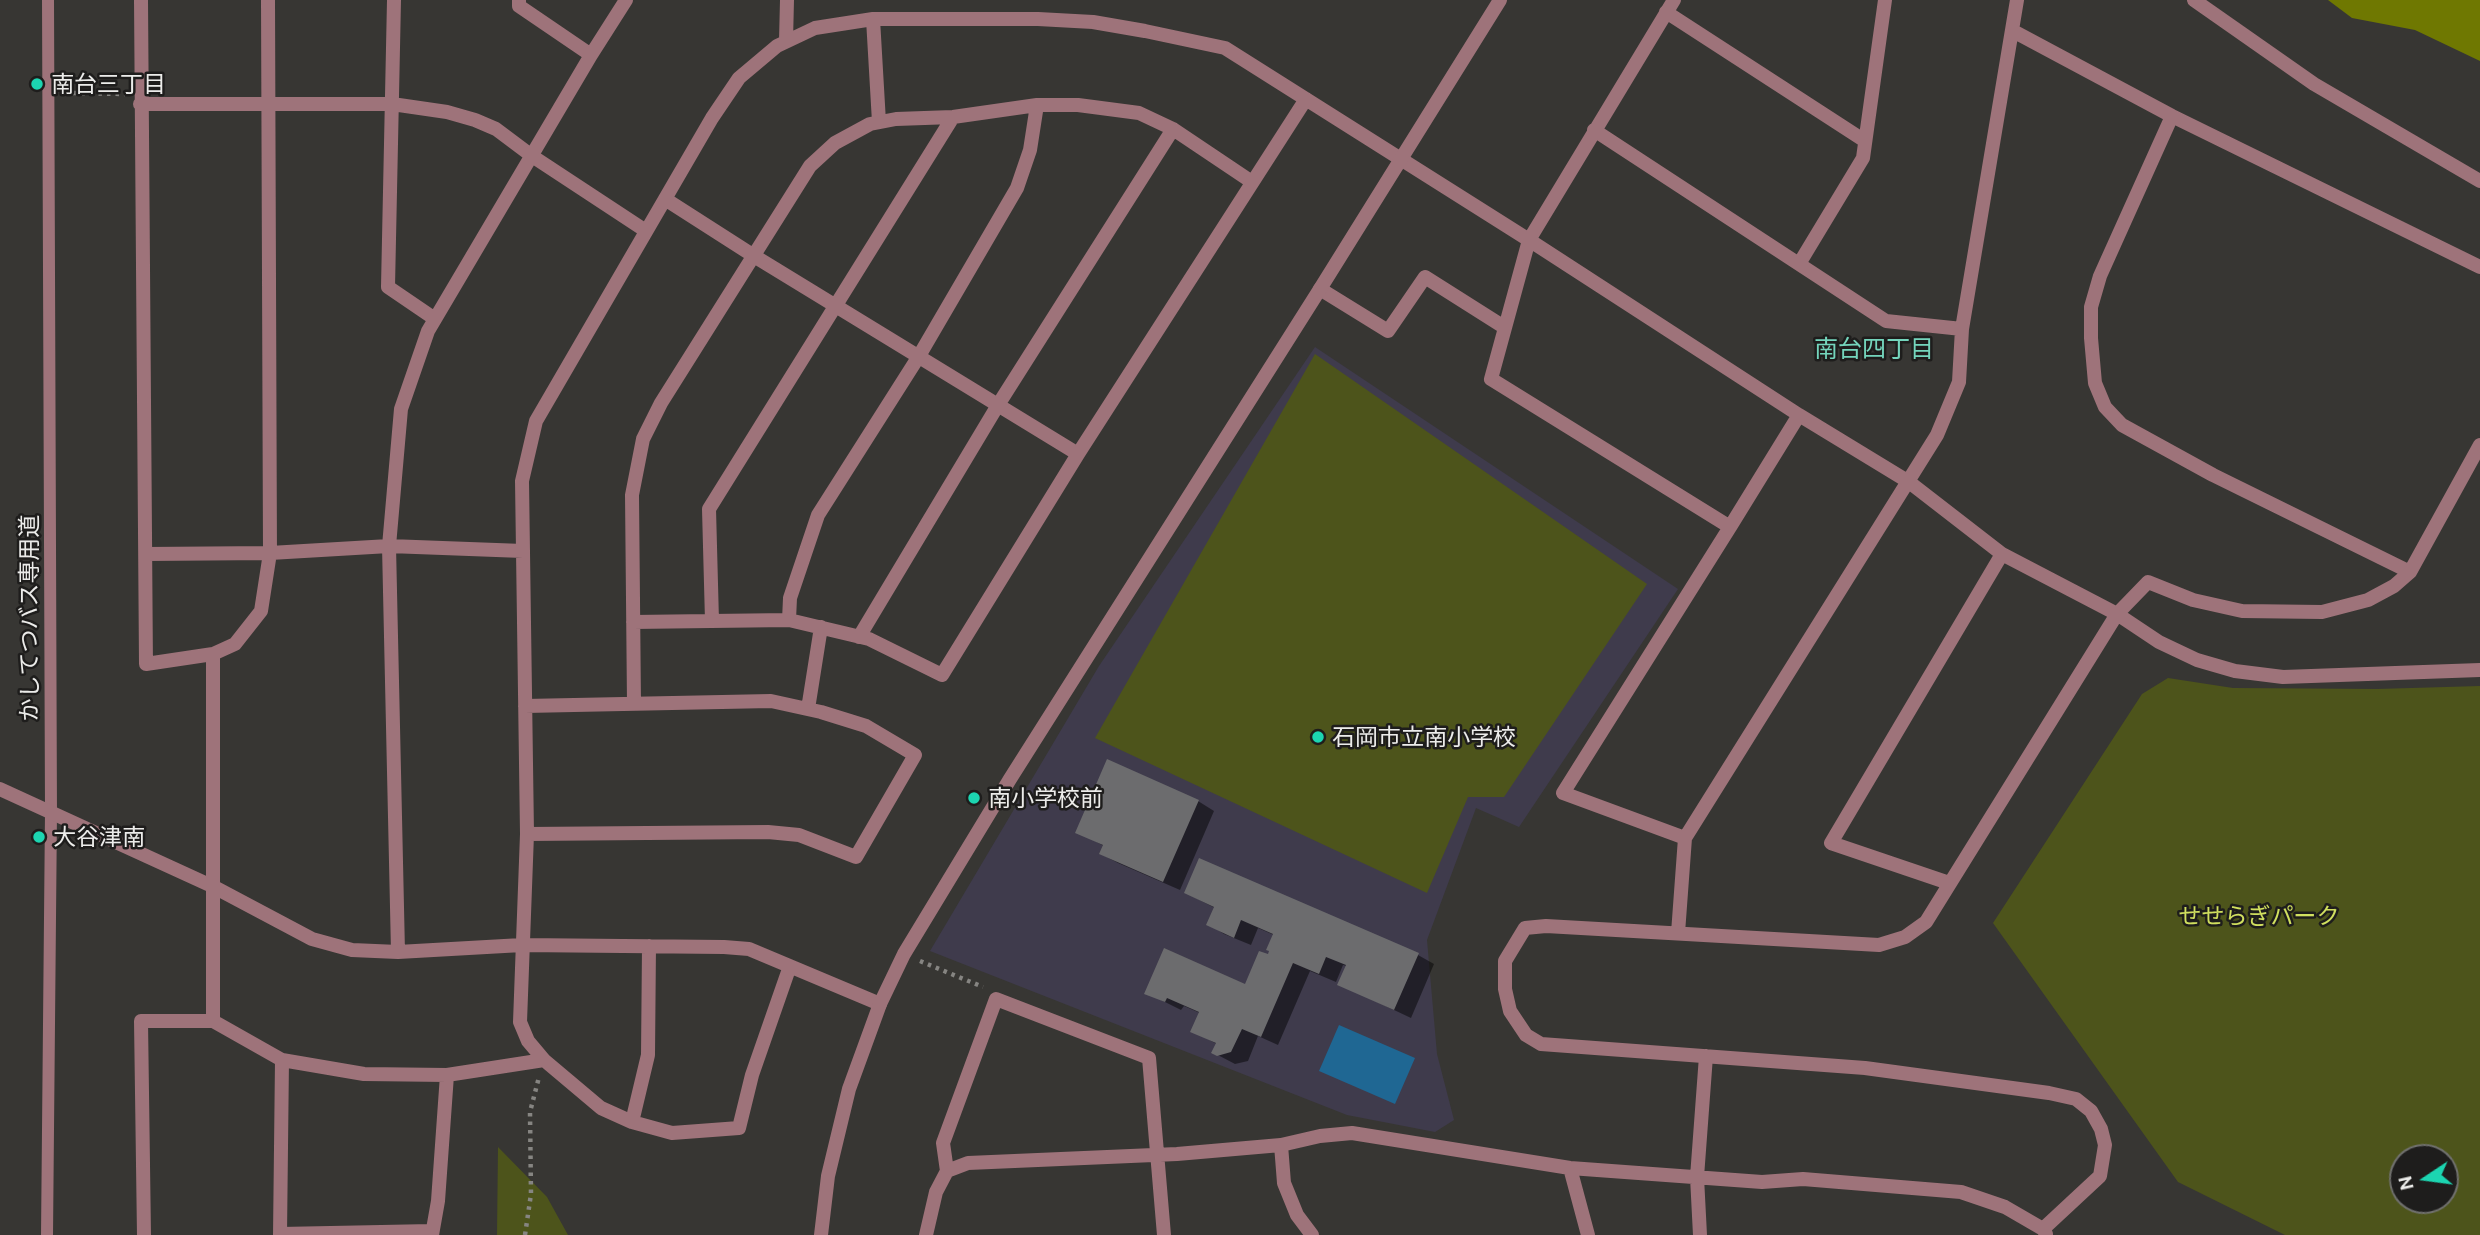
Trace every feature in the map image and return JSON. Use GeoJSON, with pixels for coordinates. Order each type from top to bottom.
{"type":"FeatureCollection","features":[{"type":"Feature","properties":{"kind":"street"},"geometry":{"type":"LineString","coordinates":[[141,0],[146,664],[213,654],[235,644],[261,611],[270,553],[268,0]]}},
{"type":"Feature","properties":{"kind":"street"},"geometry":{"type":"LineString","coordinates":[[394,0],[388,287],[435,319]]}},
{"type":"Feature","properties":{"kind":"street"},"geometry":{"type":"LineString","coordinates":[[519,0],[519,6],[591,55]]}},
{"type":"Feature","properties":{"kind":"street"},"geometry":{"type":"LineString","coordinates":[[398,952],[389,546],[401,410],[428,331],[626,0]]}},
{"type":"Feature","properties":{"kind":"street"},"geometry":{"type":"LineString","coordinates":[[786,41],[787,0]]}},
{"type":"Feature","properties":{"kind":"street"},"geometry":{"type":"LineString","coordinates":[[821,1235],[828,1176],[849,1089],[880,1004],[904,954],[1003,790],[1500,0]]}},
{"type":"Feature","properties":{"kind":"street"},"geometry":{"type":"LineString","coordinates":[[1799,264],[1863,158],[1885,0]]}},
{"type":"Feature","properties":{"kind":"street"},"geometry":{"type":"LineString","coordinates":[[1678,933],[1685,838],[1909,482],[1937,435],[1958,382],[1962,329],[2017,0]]}},
{"type":"Feature","properties":{"kind":"street"},"geometry":{"type":"LineString","coordinates":[[2194,0],[2314,84],[2480,181]]}},
{"type":"Feature","properties":{"kind":"street"},"geometry":{"type":"LineString","coordinates":[[1730,527],[1491,379],[1529,240],[1670,6],[1865,141]]}},
{"type":"Feature","properties":{"kind":"street"},"geometry":{"type":"LineString","coordinates":[[873,19],[879,122]]}},
{"type":"Feature","properties":{"kind":"street"},"geometry":{"type":"LineString","coordinates":[[790,966],[752,1075],[739,1128],[672,1133],[632,1122],[601,1108],[544,1060],[527,1041],[520,1022],[527,834],[522,481],[536,421],[738,78],[777,46],[816,28],[873,19],[1038,19],[1093,22],[1225,48],[1799,415],[1909,482],[2002,554],[2117,614],[2158,642],[2197,660],[2235,671],[2283,677],[2480,670]]}},
{"type":"Feature","properties":{"kind":"street"},"geometry":{"type":"LineString","coordinates":[[2013,31],[2172,116],[2480,267]]}},
{"type":"Feature","properties":{"kind":"street"},"geometry":{"type":"LineString","coordinates":[[140,99],[267,105],[392,104],[447,112],[496,129],[646,231]]}},
{"type":"Feature","properties":{"kind":"street"},"geometry":{"type":"LineString","coordinates":[[633,622],[789,620],[859,636],[905,655],[942,675],[1078,454],[1306,99]]}},
{"type":"Feature","properties":{"kind":"street"},"geometry":{"type":"LineString","coordinates":[[634,704],[632,495],[643,439],[660,403],[810,166],[835,144],[870,124],[896,119],[953,117],[1037,105],[1078,104],[1139,113],[1173,129],[1252,182]]}},
{"type":"Feature","properties":{"kind":"street"},"geometry":{"type":"LineString","coordinates":[[789,620],[790,598],[818,515],[919,356],[1017,188],[1030,150],[1037,105]]}},
{"type":"Feature","properties":{"kind":"street"},"geometry":{"type":"LineString","coordinates":[[2172,116],[2100,276],[2091,307],[2095,383],[2105,407],[2122,425],[2213,475],[2410,572]]}},
{"type":"Feature","properties":{"kind":"street"},"geometry":{"type":"LineString","coordinates":[[712,621],[709,509],[953,117]]}},
{"type":"Feature","properties":{"kind":"street"},"geometry":{"type":"LineString","coordinates":[[859,636],[998,405],[1173,129]]}},
{"type":"Feature","properties":{"kind":"street"},"geometry":{"type":"LineString","coordinates":[[1594,130],[1886,320],[1962,329]]}},
{"type":"Feature","properties":{"kind":"street"},"geometry":{"type":"LineString","coordinates":[[665,199],[1078,454]]}},
{"type":"Feature","properties":{"kind":"street"},"geometry":{"type":"LineString","coordinates":[[1320,289],[1388,331],[1425,277],[1504,327]]}},
{"type":"Feature","properties":{"kind":"street"},"geometry":{"type":"LineString","coordinates":[[1685,838],[1563,793],[1799,415]]}},
{"type":"Feature","properties":{"kind":"street"},"geometry":{"type":"LineString","coordinates":[[947,1171],[968,1163],[1159,1155],[1281,1145],[1320,1136],[1352,1133],[1570,1168],[1762,1182],[1804,1179],[1961,1192],[2005,1208],[2045,1232],[2100,1176],[2105,1145],[2101,1129],[2091,1111],[2076,1099],[1865,1068],[1541,1044],[1526,1035],[1510,1011],[1505,989],[1504,961],[1525,928],[1546,926],[1879,945],[1905,937],[1926,922],[2117,614],[2148,582],[2193,600],[2242,611],[2322,612],[2368,600],[2394,586],[2410,572],[2480,445]]}},
{"type":"Feature","properties":{"kind":"street"},"geometry":{"type":"LineString","coordinates":[[146,554],[270,553],[389,546],[523,551]]}},
{"type":"Feature","properties":{"kind":"street"},"geometry":{"type":"LineString","coordinates":[[1949,883],[1831,843],[2002,554]]}},
{"type":"Feature","properties":{"kind":"street"},"geometry":{"type":"LineString","coordinates":[[808,709],[821,627]]}},
{"type":"Feature","properties":{"kind":"street"},"geometry":{"type":"LineString","coordinates":[[213,654],[213,1021]]}},
{"type":"Feature","properties":{"kind":"street"},"geometry":{"type":"LineString","coordinates":[[526,706],[771,701],[866,726],[915,755],[856,857],[799,835],[768,832],[527,834]]}},
{"type":"Feature","properties":{"kind":"street"},"geometry":{"type":"LineString","coordinates":[[0,789],[214,887],[312,939],[352,950],[398,952],[522,945],[749,949],[880,1004]]}},
{"type":"Feature","properties":{"kind":"street"},"geometry":{"type":"LineString","coordinates":[[632,1122],[649,1055],[649,946]]}},
{"type":"Feature","properties":{"kind":"street"},"geometry":{"type":"LineString","coordinates":[[926,1235],[936,1192],[947,1171],[943,1143],[996,999],[1149,1058],[1159,1155],[1162,1234]]}},
{"type":"Feature","properties":{"kind":"street"},"geometry":{"type":"LineString","coordinates":[[144,1235],[141,1021],[213,1021],[282,1060],[364,1074],[447,1075],[544,1060]]}},
{"type":"Feature","properties":{"kind":"street"},"geometry":{"type":"LineString","coordinates":[[1700,1235],[1697,1177],[1706,1056]]}},
{"type":"Feature","properties":{"kind":"street"},"geometry":{"type":"LineString","coordinates":[[282,1060],[280,1235],[432,1233],[438,1201],[447,1075]]}},
{"type":"Feature","properties":{"kind":"street"},"geometry":{"type":"LineString","coordinates":[[1281,1145],[1284,1182],[1297,1215],[1312,1235]]}},
{"type":"Feature","properties":{"kind":"street"},"geometry":{"type":"LineString","coordinates":[[1570,1168],[1588,1235]]}},
{"type":"Feature","properties":{"kind":"lane","name":"かしてつバス専用道"},"geometry":{"type":"LineString","coordinates":[[47,1235],[51,813],[48,0]]}},
{"type":"Feature","properties":{"kind":"path"},"geometry":{"type":"LineString","coordinates":[[73,93],[140,99]]}},
{"type":"Feature","properties":{"kind":"path"},"geometry":{"type":"LineString","coordinates":[[904,954],[988,989],[996,999]]}},
{"type":"Feature","properties":{"kind":"path"},"geometry":{"type":"LineString","coordinates":[[524,1235],[531,1195],[530,1112],[544,1060]]}},
{"type":"Feature","properties":{"kind":"shaded area","name":"石岡市立南小学校"},"geometry":{"type":"Polygon","coordinates":[[[1315,347],[1678,589],[1519,827],[1476,808],[1427,940],[1437,1054],[1454,1120],[1435,1132],[1347,1115],[930,951],[1099,666],[1315,347]]]}},
{"type":"Feature","properties":{"kind":"green space"},"geometry":{"type":"Polygon","coordinates":[[[2328,0],[2480,0],[2480,61],[2415,30],[2352,18],[2328,0]]]}},
{"type":"Feature","properties":{"kind":"green space"},"geometry":{"type":"Polygon","coordinates":[[[1315,354],[1647,584],[1504,797],[1468,797],[1427,893],[1095,738],[1315,354]]]}},
{"type":"Feature","properties":{"kind":"green space","name":"せせらぎパーク"},"geometry":{"type":"Polygon","coordinates":[[[2168,678],[2233,688],[2377,689],[2480,686],[2480,1235],[2285,1235],[2178,1182],[1993,923],[2142,694],[2168,678]]]}},
{"type":"Feature","properties":{"kind":"green space"},"geometry":{"type":"Polygon","coordinates":[[[498,1147],[547,1197],[568,1235],[497,1235],[498,1147]]]}},
{"type":"Feature","properties":{"kind":"water"},"geometry":{"type":"Polygon","coordinates":[[[1339,1025],[1415,1058],[1395,1104],[1319,1071],[1339,1025]]]}},
{"type":"Feature","properties":{"kind":"building"},"geometry":{"type":"Polygon","coordinates":[[[1107,759],[1199,800],[1163,882],[1099,854],[1103,845],[1075,833],[1107,759]]]}},
{"type":"Feature","properties":{"kind":"building"},"geometry":{"type":"Polygon","coordinates":[[[1199,858],[1419,953],[1394,1010],[1337,985],[1346,965],[1326,957],[1319,974],[1293,963],[1261,1037],[1242,1029],[1231,1052],[1217,1056],[1211,1053],[1216,1043],[1190,1032],[1199,1012],[1167,998],[1165,1002],[1144,994],[1164,948],[1245,984],[1259,951],[1268,954],[1269,951],[1266,950],[1273,934],[1241,920],[1234,938],[1206,925],[1214,907],[1184,893],[1199,858]]]}},
{"type":"Feature","properties":{"kind":"place","name":"南台三丁目"},"geometry":{"type":"Point","coordinates":[37,84]}},
{"type":"Feature","properties":{"kind":"place","name":"石岡市立南小学校"},"geometry":{"type":"Point","coordinates":[1318,737]}},
{"type":"Feature","properties":{"kind":"place","name":"南小学校前"},"geometry":{"type":"Point","coordinates":[974,798]}},
{"type":"Feature","properties":{"kind":"place","name":"大谷津南"},"geometry":{"type":"Point","coordinates":[39,837]}},
{"type":"Feature","properties":{"kind":"district","name":"南台四丁目"},"geometry":{"type":"Point","coordinates":[1874,349]}}]}
